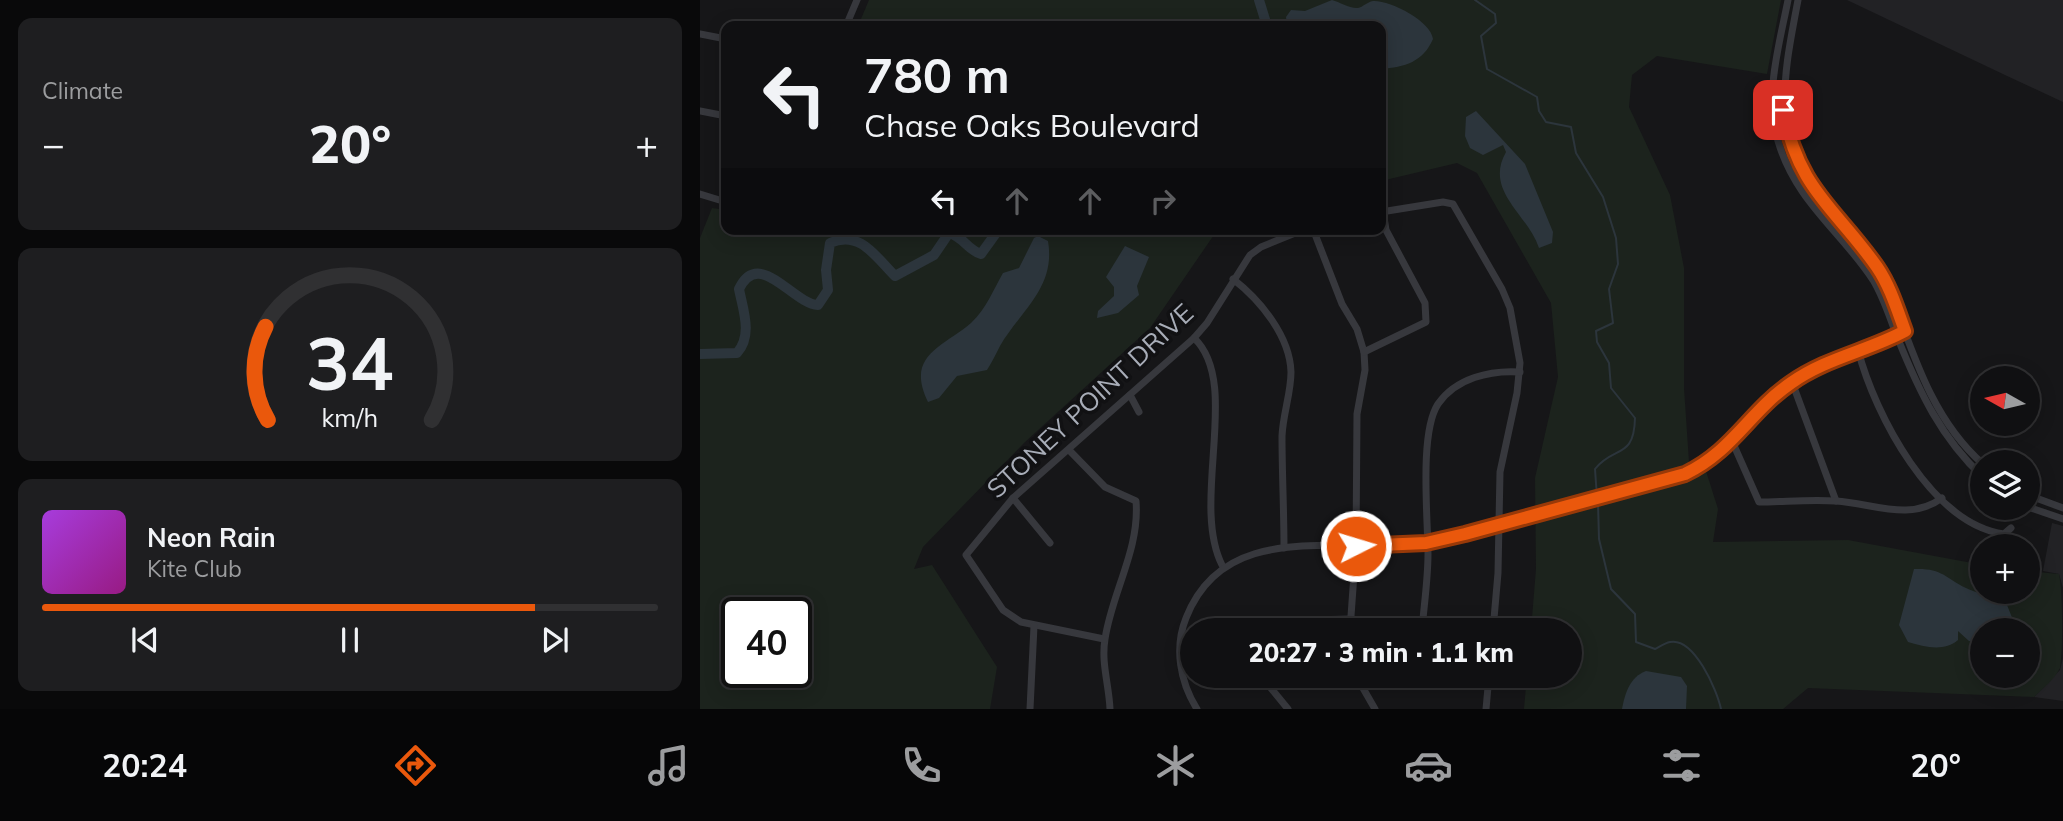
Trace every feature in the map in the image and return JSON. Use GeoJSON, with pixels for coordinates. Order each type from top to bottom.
{"type":"FeatureCollection","features":[{"type":"Feature","properties":{"kind":"street"},"geometry":{"type":"LineString","coordinates":[[848,21],[857,0]]}},
{"type":"Feature","properties":{"kind":"street"},"geometry":{"type":"LineString","coordinates":[[1970,454],[1953,440],[1887,283],[1876,265],[1811,186],[1792,149],[1783,110],[1783,83],[1797,2],[1787,1],[1774,77],[1773,111],[1782,152],[1809,204],[1872,279],[1921,393],[1953,440],[1970,461]]}},
{"type":"Feature","properties":{"kind":"street"},"geometry":{"type":"LineString","coordinates":[[700,34],[721,38]]}},
{"type":"Feature","properties":{"kind":"street"},"geometry":{"type":"LineString","coordinates":[[1773,111],[1783,110]]}},
{"type":"Feature","properties":{"kind":"street"},"geometry":{"type":"LineString","coordinates":[[700,111],[721,115]]}},
{"type":"Feature","properties":{"kind":"street"},"geometry":{"type":"LineString","coordinates":[[1782,152],[1792,149]]}},
{"type":"Feature","properties":{"kind":"street"},"geometry":{"type":"LineString","coordinates":[[700,194],[721,200]]}},
{"type":"Feature","properties":{"kind":"street"},"geometry":{"type":"LineString","coordinates":[[1386,210],[1443,201],[1456,208],[1502,289],[1514,325],[1520,372],[1500,472],[1494,618]]}},
{"type":"Feature","properties":{"kind":"street"},"geometry":{"type":"LineString","coordinates":[[1364,352],[1426,322],[1427,317],[1425,303],[1386,226]]}},
{"type":"Feature","properties":{"kind":"street","name":"STONEY POINT DRIVE"},"geometry":{"type":"LineString","coordinates":[[1034,626],[1021,622],[1003,610],[965,555],[1013,498],[1194,338],[1207,323],[1242,265],[1261,247],[1290,235]]}},
{"type":"Feature","properties":{"kind":"street"},"geometry":{"type":"LineString","coordinates":[[1315,235],[1342,304],[1357,329],[1364,352],[1365,370],[1356,424],[1356,546],[1350,618]]}},
{"type":"Feature","properties":{"kind":"street"},"geometry":{"type":"LineString","coordinates":[[1233,279],[1259,300],[1286,348],[1289,362],[1290,382],[1282,435],[1284,548]]}},
{"type":"Feature","properties":{"kind":"street"},"geometry":{"type":"LineString","coordinates":[[1197,709],[1181,672],[1182,631],[1195,598],[1222,565],[1256,551],[1426,543],[1498,527],[1685,474],[1705,464],[1732,441],[1758,410],[1816,366],[1905,331]]}},
{"type":"Feature","properties":{"kind":"street"},"geometry":{"type":"LineString","coordinates":[[1194,338],[1203,347],[1215,373],[1211,531],[1222,565]]}},
{"type":"Feature","properties":{"kind":"street"},"geometry":{"type":"LineString","coordinates":[[1858,350],[1895,442],[1923,480],[1969,523],[2004,534],[2011,528]]}},
{"type":"Feature","properties":{"kind":"street"},"geometry":{"type":"LineString","coordinates":[[1423,618],[1428,436],[1438,404],[1454,389],[1478,375],[1497,371],[1520,372]]}},
{"type":"Feature","properties":{"kind":"street"},"geometry":{"type":"LineString","coordinates":[[1792,382],[1836,500]]}},
{"type":"Feature","properties":{"kind":"street"},"geometry":{"type":"LineString","coordinates":[[1130,395],[1139,412]]}},
{"type":"Feature","properties":{"kind":"street"},"geometry":{"type":"LineString","coordinates":[[1732,441],[1759,502],[1836,500],[1903,511],[1925,508],[1942,498]]}},
{"type":"Feature","properties":{"kind":"street"},"geometry":{"type":"LineString","coordinates":[[1070,450],[1105,487],[1136,501],[1132,542],[1104,639],[1110,709]]}},
{"type":"Feature","properties":{"kind":"street"},"geometry":{"type":"LineString","coordinates":[[1013,498],[1051,543]]}},
{"type":"Feature","properties":{"kind":"street"},"geometry":{"type":"LineString","coordinates":[[2040,500],[2063,509],[2062,519],[2040,511]]}},
{"type":"Feature","properties":{"kind":"street"},"geometry":{"type":"LineString","coordinates":[[1030,709],[1034,626],[1104,639]]}},
{"type":"Feature","properties":{"kind":"street"},"geometry":{"type":"LineString","coordinates":[[1270,688],[1287,709]]}},
{"type":"Feature","properties":{"kind":"street"},"geometry":{"type":"LineString","coordinates":[[1363,688],[1376,709]]}},
{"type":"Feature","properties":{"kind":"street"},"geometry":{"type":"LineString","coordinates":[[1486,709],[1488,688]]}},
{"type":"Feature","properties":{"kind":"shaded area"},"geometry":{"type":"Polygon","coordinates":[[[869,0],[1781,0],[1767,74],[1657,56],[1632,75],[1629,107],[1670,195],[1684,268],[1684,388],[1689,462],[1706,471],[1718,509],[1713,542],[1848,540],[1970,563],[1970,604],[2040,604],[2040,572],[2059,574],[2062,648],[2060,668],[2052,680],[2034,697],[1808,688],[1783,709],[1524,709],[1526,688],[1582,688],[1582,618],[1532,618],[1536,569],[1535,478],[1558,377],[1551,303],[1477,173],[1457,163],[1386,180],[1386,21],[860,21],[869,0]]]}},
{"type":"Feature","properties":{"kind":"shaded area"},"geometry":{"type":"Polygon","coordinates":[[[1332,0],[1355,8],[1373,1],[1380,2],[1399,8],[1418,19],[1431,32],[1433,39],[1424,53],[1412,62],[1386,68],[1386,21],[1286,21],[1291,10],[1305,11],[1332,0]]]}},
{"type":"Feature","properties":{"kind":"shaded area"},"geometry":{"type":"Polygon","coordinates":[[[1847,0],[2063,0],[2063,102],[2005,75],[1847,0]]]}},
{"type":"Feature","properties":{"kind":"shaded area"},"geometry":{"type":"Polygon","coordinates":[[[1476,111],[1525,164],[1553,232],[1552,243],[1539,248],[1504,190],[1500,179],[1506,152],[1503,145],[1483,155],[1470,148],[1465,136],[1466,117],[1476,111]]]}},
{"type":"Feature","properties":{"kind":"shaded area"},"geometry":{"type":"Polygon","coordinates":[[[712,208],[721,209],[721,235],[1214,235],[1150,328],[1025,442],[923,547],[914,569],[932,565],[997,667],[990,709],[700,709],[700,238],[712,208]]]}},
{"type":"Feature","properties":{"kind":"shaded area"},"geometry":{"type":"Polygon","coordinates":[[[1038,236],[1048,241],[1049,258],[1047,272],[1035,298],[1008,333],[987,370],[957,376],[939,398],[928,402],[922,386],[921,373],[924,363],[939,346],[977,317],[1003,273],[1019,268],[1034,238],[1038,236]]]}},
{"type":"Feature","properties":{"kind":"shaded area"},"geometry":{"type":"Polygon","coordinates":[[[1125,246],[1149,257],[1137,286],[1139,295],[1118,313],[1097,318],[1098,311],[1114,296],[1114,287],[1106,277],[1125,246]]]}},
{"type":"Feature","properties":{"kind":"shaded area"},"geometry":{"type":"Polygon","coordinates":[[[2052,523],[2063,526],[2063,588],[2059,574],[2043,571],[2052,523]]]}},
{"type":"Feature","properties":{"kind":"shaded area"},"geometry":{"type":"Polygon","coordinates":[[[1914,569],[1937,572],[1970,590],[1970,604],[2008,604],[2012,618],[1970,618],[1970,641],[1958,631],[1958,640],[1941,647],[1908,642],[1899,625],[1914,569]]]}},
{"type":"Feature","properties":{"kind":"shaded area"},"geometry":{"type":"Polygon","coordinates":[[[2063,658],[2063,701],[2034,697],[2060,670],[2063,658]]]}},
{"type":"Feature","properties":{"kind":"shaded area"},"geometry":{"type":"Polygon","coordinates":[[[1646,671],[1681,677],[1687,686],[1686,709],[1622,709],[1629,686],[1636,677],[1646,671]]]}},
{"type":"Feature","properties":{"kind":"waterway"},"geometry":{"type":"LineString","coordinates":[[1259,0],[1265,21]]}},
{"type":"Feature","properties":{"kind":"waterway"},"geometry":{"type":"LineString","coordinates":[[1475,0],[1495,14],[1496,23],[1481,36],[1487,69],[1537,97],[1539,111],[1546,122],[1571,127],[1576,153],[1603,197],[1616,238],[1618,264],[1609,289],[1613,323],[1596,331],[1597,342],[1609,363],[1611,388],[1635,418],[1634,431],[1627,446],[1595,469],[1597,498]]}},
{"type":"Feature","properties":{"kind":"waterway"},"geometry":{"type":"LineString","coordinates":[[700,354],[737,353],[742,346],[746,330],[739,289],[747,278],[756,274],[766,275],[808,302],[818,305],[828,290],[826,270],[830,243],[841,240],[858,242],[874,253],[895,276],[934,255],[948,235]]}},
{"type":"Feature","properties":{"kind":"waterway"},"geometry":{"type":"LineString","coordinates":[[954,235],[981,254],[995,235]]}},
{"type":"Feature","properties":{"kind":"waterway"},"geometry":{"type":"LineString","coordinates":[[1598,503],[1599,539],[1611,589],[1635,614],[1636,642],[1655,649],[1670,642],[1688,648],[1703,666],[1721,709]]}},
{"type":"Feature","properties":{"kind":"route"},"geometry":{"type":"LineString","coordinates":[[1356,546],[1426,543],[1498,527],[1685,474],[1705,464],[1729,446],[1772,397],[1816,366],[1905,331],[1887,283],[1876,265],[1824,204],[1802,172],[1795,159],[1783,110]]}}]}
